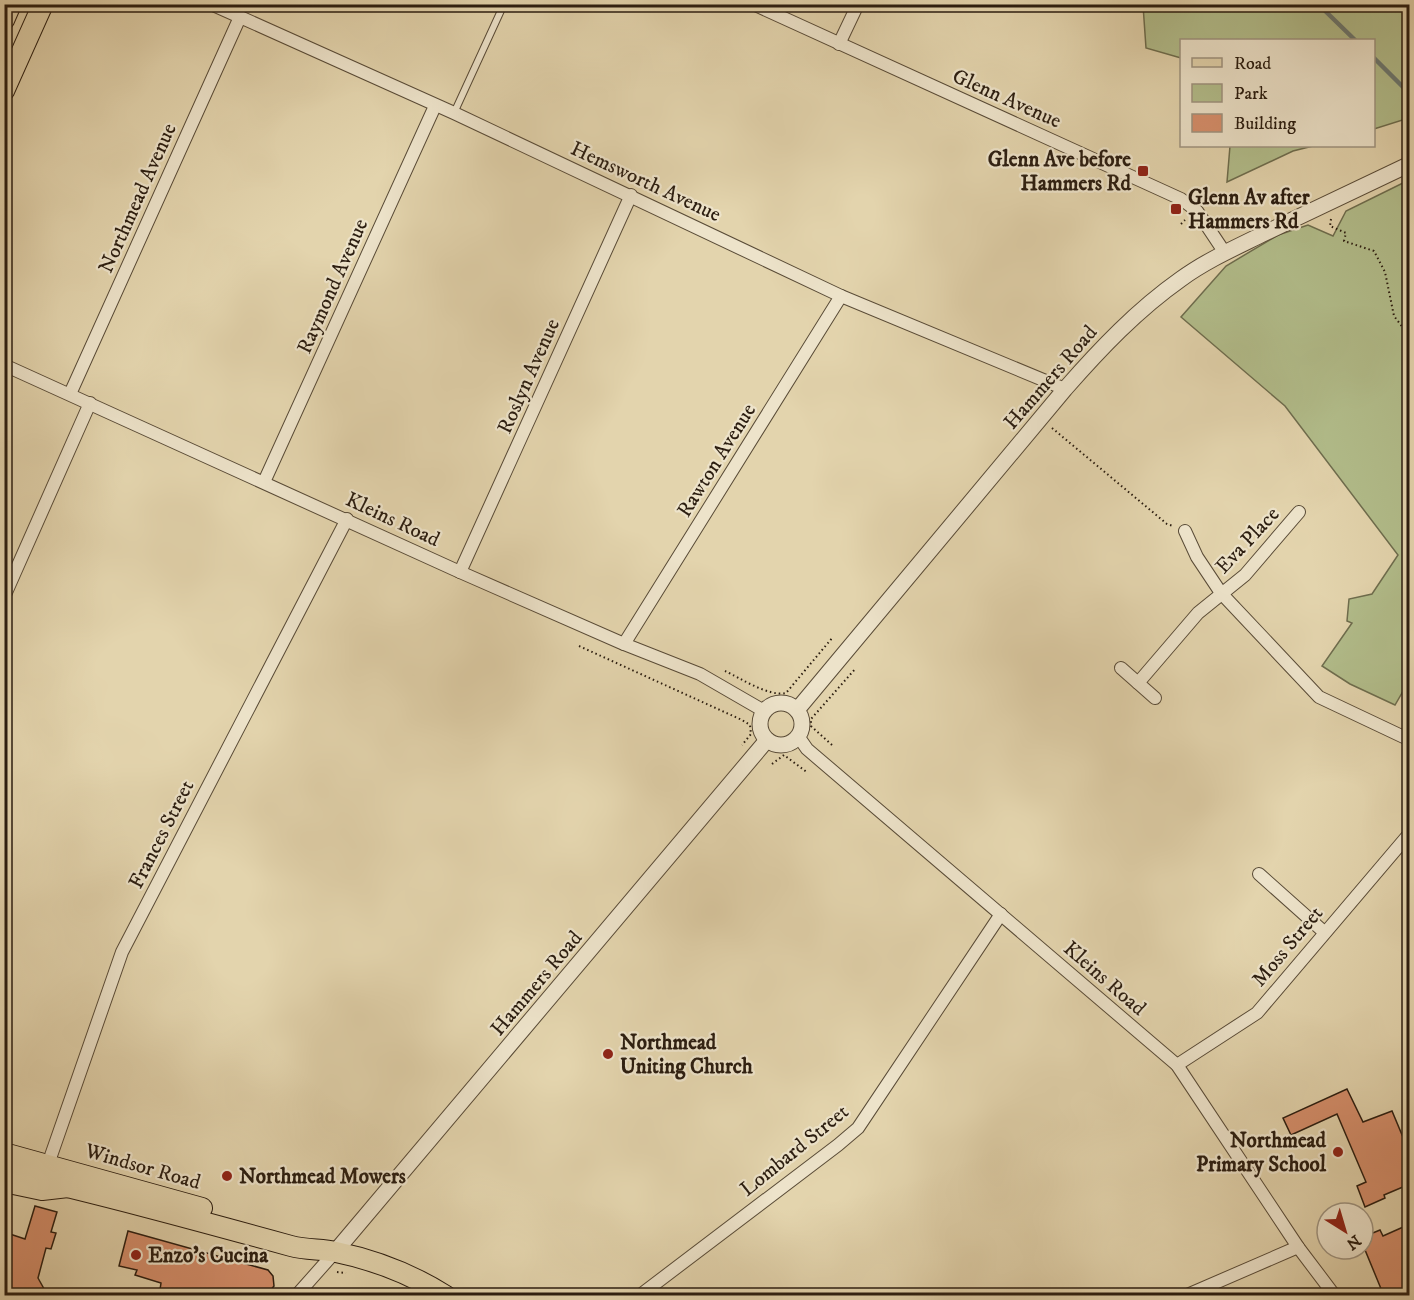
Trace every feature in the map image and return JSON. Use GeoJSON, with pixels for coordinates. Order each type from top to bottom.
{"type":"FeatureCollection","features":[{"type":"Feature","properties":{"kind":"main road"},"geometry":{"type":"LineString","coordinates":[[4,20],[11,4]]}},
{"type":"Feature","properties":{"kind":"main road"},"geometry":{"type":"LineString","coordinates":[[4,91],[43,4]]}},
{"type":"Feature","properties":{"kind":"main road","name":"Windsor Road"},"geometry":{"type":"LineString","coordinates":[[4,1153],[45,1172],[68,1186],[301,1248],[335,1252],[391,1268],[430,1285],[446,1296]]}},
{"type":"Feature","properties":{"kind":"main road","name":"Windsor Road"},"geometry":{"type":"LineString","coordinates":[[4,1172],[45,1172],[308,1237],[335,1252]]}},
{"type":"Feature","properties":{"kind":"main road"},"geometry":{"type":"LineString","coordinates":[[4,1182],[42,1190],[68,1186]]}},
{"type":"Feature","properties":{"kind":"street","name":"Hemsworth Avenue"},"geometry":{"type":"LineString","coordinates":[[211,4],[631,195],[841,296],[1065,389]]}},
{"type":"Feature","properties":{"kind":"street","name":"Glenn Avenue"},"geometry":{"type":"LineString","coordinates":[[753,4],[1181,199],[1197,211],[1225,254]]}},
{"type":"Feature","properties":{"kind":"street"},"geometry":{"type":"LineString","coordinates":[[840,44],[858,4]]}},
{"type":"Feature","properties":{"kind":"street","name":"Northmead Avenue"},"geometry":{"type":"LineString","coordinates":[[69,394],[240,17]]}},
{"type":"Feature","properties":{"kind":"street","name":"Raymond Avenue"},"geometry":{"type":"LineString","coordinates":[[264,482],[435,106]]}},
{"type":"Feature","properties":{"kind":"street","name":"Hammers Road"},"geometry":{"type":"LineString","coordinates":[[797,710],[1097,352],[1149,304],[1182,278],[1225,254],[1410,164]]}},
{"type":"Feature","properties":{"kind":"street","name":"Roslyn Avenue"},"geometry":{"type":"LineString","coordinates":[[460,572],[631,195]]}},
{"type":"Feature","properties":{"kind":"street","name":"Rawton Avenue"},"geometry":{"type":"LineString","coordinates":[[624,644],[841,296]]}},
{"type":"Feature","properties":{"kind":"street","name":"Kleins Road"},"geometry":{"type":"LineString","coordinates":[[4,365],[460,572],[624,644],[700,674],[764,711]]}},
{"type":"Feature","properties":{"kind":"street"},"geometry":{"type":"LineString","coordinates":[[4,597],[90,403]]}},
{"type":"Feature","properties":{"kind":"street","name":"Eva Place"},"geometry":{"type":"LineString","coordinates":[[1138,683],[1198,613],[1245,575],[1299,512]]}},
{"type":"Feature","properties":{"kind":"street","name":"Frances Street"},"geometry":{"type":"LineString","coordinates":[[45,1172],[122,952],[347,519]]}},
{"type":"Feature","properties":{"kind":"street"},"geometry":{"type":"LineString","coordinates":[[1185,531],[1197,557],[1221,593],[1318,697],[1410,740]]}},
{"type":"Feature","properties":{"kind":"street"},"geometry":{"type":"LineString","coordinates":[[1121,668],[1155,698]]}},
{"type":"Feature","properties":{"kind":"street"},"geometry":{"type":"LineString","coordinates":[[781,702],[797,710],[802,720],[798,736],[787,744],[773,744],[767,740],[760,729],[761,716],[764,711],[769,706],[781,702]]}},
{"type":"Feature","properties":{"kind":"street","name":"Kleins Road"},"geometry":{"type":"LineString","coordinates":[[798,736],[807,749],[1177,1065],[1298,1247],[1335,1296]]}},
{"type":"Feature","properties":{"kind":"street","name":"Hammers Road"},"geometry":{"type":"LineString","coordinates":[[335,1252],[767,740]]}},
{"type":"Feature","properties":{"kind":"street","name":"Moss Street"},"geometry":{"type":"LineString","coordinates":[[1177,1065],[1257,1013],[1410,833]]}},
{"type":"Feature","properties":{"kind":"street"},"geometry":{"type":"LineString","coordinates":[[1259,874],[1324,932]]}},
{"type":"Feature","properties":{"kind":"street","name":"Lombard Street"},"geometry":{"type":"LineString","coordinates":[[639,1296],[831,1151],[858,1128],[1001,914]]}},
{"type":"Feature","properties":{"kind":"street"},"geometry":{"type":"LineString","coordinates":[[1185,1296],[1298,1247]]}},
{"type":"Feature","properties":{"kind":"street"},"geometry":{"type":"LineString","coordinates":[[296,1296],[335,1252]]}},
{"type":"Feature","properties":{"kind":"lane"},"geometry":{"type":"LineString","coordinates":[[454,113],[504,4]]}},
{"type":"Feature","properties":{"kind":"path"},"geometry":{"type":"LineString","coordinates":[[1332,214],[1330,226],[1346,233],[1344,241],[1374,251],[1385,272],[1394,316],[1410,337]]}},
{"type":"Feature","properties":{"kind":"path"},"geometry":{"type":"LineString","coordinates":[[1181,224],[1185,220]]}},
{"type":"Feature","properties":{"kind":"path"},"geometry":{"type":"LineString","coordinates":[[1040,419],[1167,524],[1185,531]]}},
{"type":"Feature","properties":{"kind":"path"},"geometry":{"type":"LineString","coordinates":[[725,671],[766,691],[779,695],[786,693],[833,637]]}},
{"type":"Feature","properties":{"kind":"path"},"geometry":{"type":"LineString","coordinates":[[579,646],[742,720],[750,725],[751,734],[742,745]]}},
{"type":"Feature","properties":{"kind":"path"},"geometry":{"type":"LineString","coordinates":[[832,745],[811,726],[811,719],[856,668]]}},
{"type":"Feature","properties":{"kind":"path"},"geometry":{"type":"LineString","coordinates":[[772,764],[784,755],[808,773]]}},
{"type":"Feature","properties":{"kind":"path"},"geometry":{"type":"LineString","coordinates":[[337,1272],[346,1273]]}},
{"type":"Feature","properties":{"kind":"green space"},"geometry":{"type":"Polygon","coordinates":[[[1143,5],[1409,5],[1409,118],[1375,129],[1375,39],[1180,39],[1180,58],[1146,48],[1143,5]]]}},
{"type":"Feature","properties":{"kind":"green space"},"geometry":{"type":"Polygon","coordinates":[[[1230,147],[1309,147],[1293,151],[1227,182],[1230,147]]]}},
{"type":"Feature","properties":{"kind":"green space"},"geometry":{"type":"Polygon","coordinates":[[[1409,180],[1410,679],[1395,705],[1350,684],[1322,666],[1352,623],[1347,621],[1349,599],[1372,594],[1398,555],[1285,406],[1181,317],[1226,266],[1278,235],[1308,225],[1333,236],[1346,211],[1409,180]]]}},
{"type":"Feature","properties":{"kind":"building"},"geometry":{"type":"Polygon","coordinates":[[[1347,1089],[1363,1122],[1392,1111],[1410,1154],[1410,1159],[1403,1162],[1410,1177],[1410,1184],[1384,1195],[1385,1198],[1375,1202],[1363,1201],[1357,1186],[1366,1182],[1337,1114],[1291,1135],[1283,1118],[1347,1089]]]}},
{"type":"Feature","properties":{"kind":"building"},"geometry":{"type":"Polygon","coordinates":[[[35,1206],[57,1212],[51,1232],[56,1233],[51,1249],[46,1248],[38,1278],[48,1296],[4,1296],[4,1232],[25,1239],[35,1206]]]}},
{"type":"Feature","properties":{"kind":"building"},"geometry":{"type":"Polygon","coordinates":[[[1410,1224],[1410,1296],[1384,1296],[1370,1261],[1375,1261],[1375,1232],[1380,1230],[1383,1236],[1410,1224]]]}},
{"type":"Feature","properties":{"kind":"building"},"geometry":{"type":"Polygon","coordinates":[[[128,1231],[268,1270],[273,1276],[274,1286],[266,1296],[159,1296],[161,1283],[135,1275],[137,1270],[119,1266],[128,1231]]]}},
{"type":"Feature","properties":{"kind":"waterway"},"geometry":{"type":"LineString","coordinates":[[1318,4],[1354,39]]}},
{"type":"Feature","properties":{"kind":"waterway"},"geometry":{"type":"LineString","coordinates":[[1375,59],[1410,94]]}},
{"type":"Feature","properties":{"kind":"place","name":"Glenn Ave before Hammers Rd"},"geometry":{"type":"Point","coordinates":[1143,171]}},
{"type":"Feature","properties":{"kind":"place","name":"Glenn Av after Hammers Rd"},"geometry":{"type":"Point","coordinates":[1176,209]}},
{"type":"Feature","properties":{"kind":"place","name":"Northmead Uniting Church"},"geometry":{"type":"Point","coordinates":[608,1054]}},
{"type":"Feature","properties":{"kind":"place","name":"Northmead Primary School"},"geometry":{"type":"Point","coordinates":[1338,1152]}},
{"type":"Feature","properties":{"kind":"place","name":"Northmead Mowers"},"geometry":{"type":"Point","coordinates":[227,1176]}},
{"type":"Feature","properties":{"kind":"place","name":"Enzo's Cucina"},"geometry":{"type":"Point","coordinates":[136,1255]}}]}
